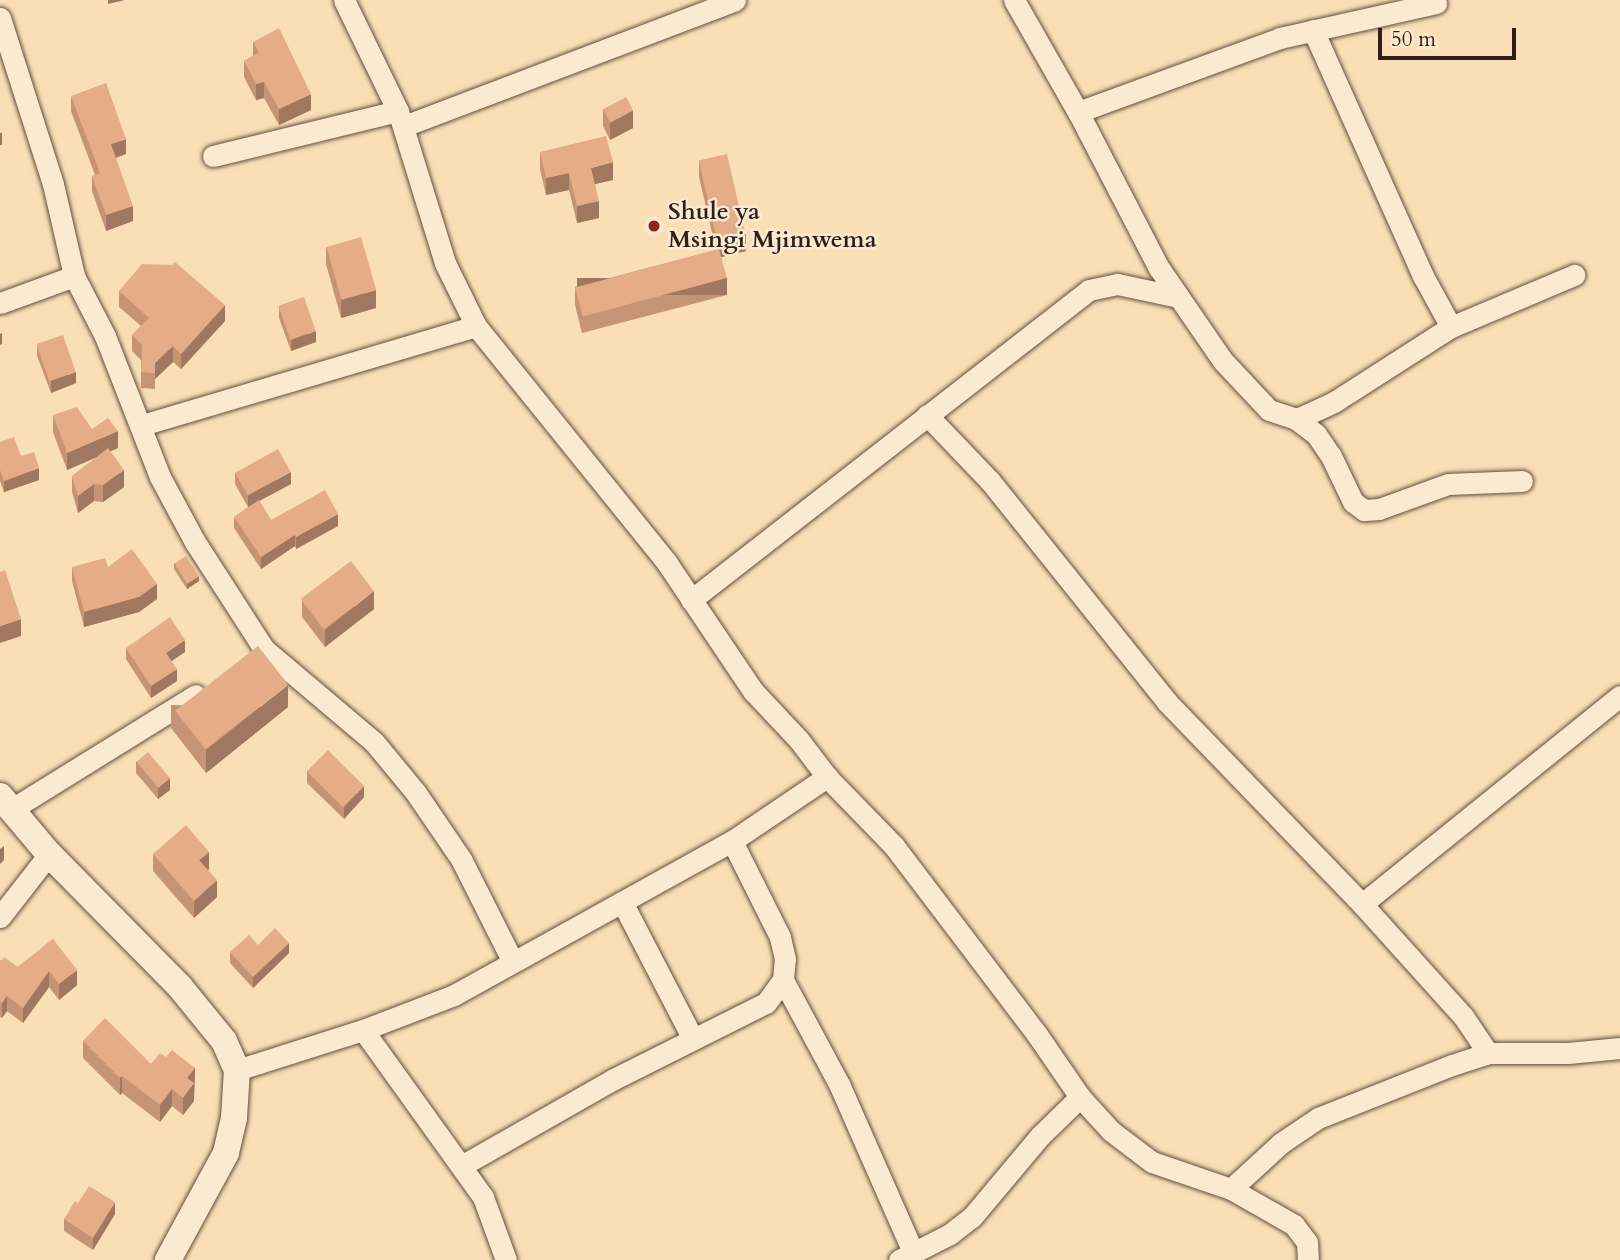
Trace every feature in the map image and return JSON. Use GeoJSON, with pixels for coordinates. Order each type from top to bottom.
{"type":"FeatureCollection","features":[{"type":"Feature","properties":{"kind":"street"},"geometry":{"type":"LineString","coordinates":[[344,0],[401,118],[445,263],[476,326],[667,563],[753,691],[799,740],[827,777],[894,846],[1036,1032],[1080,1097],[1134,1151],[1174,1171],[1231,1189],[1294,1225],[1307,1242],[1308,1260]]}},
{"type":"Feature","properties":{"kind":"street"},"geometry":{"type":"LineString","coordinates":[[213,156],[401,118],[735,0]]}},
{"type":"Feature","properties":{"kind":"street"},"geometry":{"type":"LineString","coordinates":[[1014,0],[1078,113],[1142,237],[1178,297],[1249,391],[1269,410],[1296,419],[1316,435],[1331,456],[1353,502],[1364,509],[1379,509],[1448,484],[1522,481]]}},
{"type":"Feature","properties":{"kind":"street"},"geometry":{"type":"LineString","coordinates":[[1078,113],[1229,55],[1313,30],[1436,3]]}},
{"type":"Feature","properties":{"kind":"street"},"geometry":{"type":"LineString","coordinates":[[0,18],[53,184],[74,276],[105,336],[142,425],[160,477],[189,531],[264,649],[374,742],[416,793],[461,859],[513,962]]}},
{"type":"Feature","properties":{"kind":"street"},"geometry":{"type":"LineString","coordinates":[[1313,30],[1423,276],[1451,327]]}},
{"type":"Feature","properties":{"kind":"street"},"geometry":{"type":"LineString","coordinates":[[1296,419],[1334,402],[1451,327],[1574,275]]}},
{"type":"Feature","properties":{"kind":"street"},"geometry":{"type":"LineString","coordinates":[[0,303],[74,276]]}},
{"type":"Feature","properties":{"kind":"street"},"geometry":{"type":"LineString","coordinates":[[691,600],[1089,290],[1117,285],[1178,297]]}},
{"type":"Feature","properties":{"kind":"street"},"geometry":{"type":"LineString","coordinates":[[142,425],[476,326]]}},
{"type":"Feature","properties":{"kind":"street"},"geometry":{"type":"LineString","coordinates":[[927,415],[990,481],[1167,702],[1362,904],[1463,1016],[1488,1053]]}},
{"type":"Feature","properties":{"kind":"street"},"geometry":{"type":"LineString","coordinates":[[242,664],[264,649]]}},
{"type":"Feature","properties":{"kind":"street"},"geometry":{"type":"LineString","coordinates":[[168,1260],[226,1153],[234,1118],[237,1070],[224,1041],[180,987],[49,854],[6,803],[208,687]]}},
{"type":"Feature","properties":{"kind":"street"},"geometry":{"type":"LineString","coordinates":[[1362,904],[1620,696]]}},
{"type":"Feature","properties":{"kind":"street"},"geometry":{"type":"LineString","coordinates":[[237,1070],[363,1030],[454,995],[732,841],[827,777]]}},
{"type":"Feature","properties":{"kind":"street"},"geometry":{"type":"LineString","coordinates":[[463,1165],[612,1080],[766,1003],[783,980],[785,960],[780,937],[732,841]]}},
{"type":"Feature","properties":{"kind":"street"},"geometry":{"type":"LineString","coordinates":[[0,917],[49,854]]}},
{"type":"Feature","properties":{"kind":"street"},"geometry":{"type":"LineString","coordinates":[[622,902],[693,1039]]}},
{"type":"Feature","properties":{"kind":"street"},"geometry":{"type":"LineString","coordinates":[[783,980],[839,1084],[906,1257],[950,1234],[972,1217],[1040,1136],[1080,1097]]}},
{"type":"Feature","properties":{"kind":"street"},"geometry":{"type":"LineString","coordinates":[[363,1030],[463,1165],[483,1197],[506,1260]]}},
{"type":"Feature","properties":{"kind":"street"},"geometry":{"type":"LineString","coordinates":[[1231,1189],[1281,1143],[1318,1118],[1488,1053],[1568,1053],[1620,1048]]}},
{"type":"Feature","properties":{"kind":"building"},"geometry":{"type":"Polygon","coordinates":[[[279,28],[311,94],[279,109],[264,82],[256,84],[244,61],[259,53],[253,42],[279,28]]]}},
{"type":"Feature","properties":{"kind":"building"},"geometry":{"type":"Polygon","coordinates":[[[106,83],[126,139],[111,144],[133,206],[106,215],[92,176],[100,173],[71,96],[106,83]]]}},
{"type":"Feature","properties":{"kind":"building"},"geometry":{"type":"Polygon","coordinates":[[[626,97],[633,110],[610,122],[603,109],[626,97]]]}},
{"type":"Feature","properties":{"kind":"building"},"geometry":{"type":"Polygon","coordinates":[[[606,136],[613,162],[591,168],[599,201],[577,206],[569,173],[546,178],[540,152],[606,136]]]}},
{"type":"Feature","properties":{"kind":"building"},"geometry":{"type":"Polygon","coordinates":[[[727,154],[745,234],[717,240],[699,161],[727,154]]]}},
{"type":"Feature","properties":{"kind":"building"},"geometry":{"type":"Polygon","coordinates":[[[361,237],[376,290],[342,300],[326,247],[361,237]]]}},
{"type":"Feature","properties":{"kind":"building"},"geometry":{"type":"Polygon","coordinates":[[[719,249],[727,278],[583,317],[575,288],[719,249]]]}},
{"type":"Feature","properties":{"kind":"building"},"geometry":{"type":"Polygon","coordinates":[[[175,262],[225,305],[181,354],[173,346],[155,363],[155,373],[141,372],[142,345],[132,335],[149,318],[119,291],[142,264],[172,265],[175,262]]]}},
{"type":"Feature","properties":{"kind":"building"},"geometry":{"type":"Polygon","coordinates":[[[304,297],[316,331],[290,340],[278,306],[304,297]]]}},
{"type":"Feature","properties":{"kind":"building"},"geometry":{"type":"Polygon","coordinates":[[[63,335],[76,372],[49,381],[37,344],[63,335]]]}},
{"type":"Feature","properties":{"kind":"building"},"geometry":{"type":"Polygon","coordinates":[[[77,407],[92,429],[108,418],[118,431],[67,453],[53,415],[77,407]]]}},
{"type":"Feature","properties":{"kind":"building"},"geometry":{"type":"Polygon","coordinates":[[[14,437],[21,456],[34,452],[39,468],[4,481],[0,470],[0,442],[14,437]]]}},
{"type":"Feature","properties":{"kind":"building"},"geometry":{"type":"Polygon","coordinates":[[[108,448],[124,470],[103,485],[94,484],[78,496],[72,476],[108,448]]]}},
{"type":"Feature","properties":{"kind":"building"},"geometry":{"type":"Polygon","coordinates":[[[278,449],[291,472],[248,495],[235,473],[278,449]]]}},
{"type":"Feature","properties":{"kind":"building"},"geometry":{"type":"Polygon","coordinates":[[[325,490],[338,514],[296,537],[295,535],[261,557],[234,517],[259,500],[271,520],[325,490]]]}},
{"type":"Feature","properties":{"kind":"building"},"geometry":{"type":"Polygon","coordinates":[[[132,549],[157,584],[139,597],[84,612],[72,567],[105,558],[108,567],[132,549]]]}},
{"type":"Feature","properties":{"kind":"building"},"geometry":{"type":"Polygon","coordinates":[[[186,556],[199,576],[187,584],[174,564],[186,556]]]}},
{"type":"Feature","properties":{"kind":"building"},"geometry":{"type":"Polygon","coordinates":[[[351,561],[374,591],[324,629],[301,599],[351,561]]]}},
{"type":"Feature","properties":{"kind":"building"},"geometry":{"type":"Polygon","coordinates":[[[5,570],[21,619],[0,626],[0,572],[5,570]]]}},
{"type":"Feature","properties":{"kind":"building"},"geometry":{"type":"Polygon","coordinates":[[[170,617],[185,640],[166,653],[177,669],[151,686],[126,648],[170,617]]]}},
{"type":"Feature","properties":{"kind":"building"},"geometry":{"type":"Polygon","coordinates":[[[258,646],[288,685],[205,749],[175,711],[258,646]]]}},
{"type":"Feature","properties":{"kind":"building"},"geometry":{"type":"Polygon","coordinates":[[[328,750],[364,786],[343,807],[307,771],[328,750]]]}},
{"type":"Feature","properties":{"kind":"building"},"geometry":{"type":"Polygon","coordinates":[[[148,752],[170,778],[158,788],[137,762],[148,752]]]}},
{"type":"Feature","properties":{"kind":"building"},"geometry":{"type":"Polygon","coordinates":[[[186,825],[209,852],[199,860],[217,880],[194,901],[153,854],[186,825]]]}},
{"type":"Feature","properties":{"kind":"building"},"geometry":{"type":"Polygon","coordinates":[[[275,928],[289,943],[253,977],[230,952],[249,935],[258,945],[275,928]]]}},
{"type":"Feature","properties":{"kind":"building"},"geometry":{"type":"Polygon","coordinates":[[[53,939],[77,970],[59,984],[49,971],[23,1008],[7,996],[0,1002],[0,960],[4,957],[18,967],[53,939]]]}},
{"type":"Feature","properties":{"kind":"building"},"geometry":{"type":"Polygon","coordinates":[[[105,1018],[151,1064],[160,1053],[166,1057],[172,1050],[195,1068],[187,1078],[194,1083],[183,1098],[172,1089],[160,1105],[122,1076],[120,1078],[83,1041],[105,1018]]]}},
{"type":"Feature","properties":{"kind":"building"},"geometry":{"type":"Polygon","coordinates":[[[89,1186],[115,1202],[93,1238],[64,1219],[75,1201],[78,1203],[89,1186]]]}},
{"type":"Feature","properties":{"kind":"place","name":"Shule ya Msingi Mjimwema"},"geometry":{"type":"Point","coordinates":[654,226]}}]}
